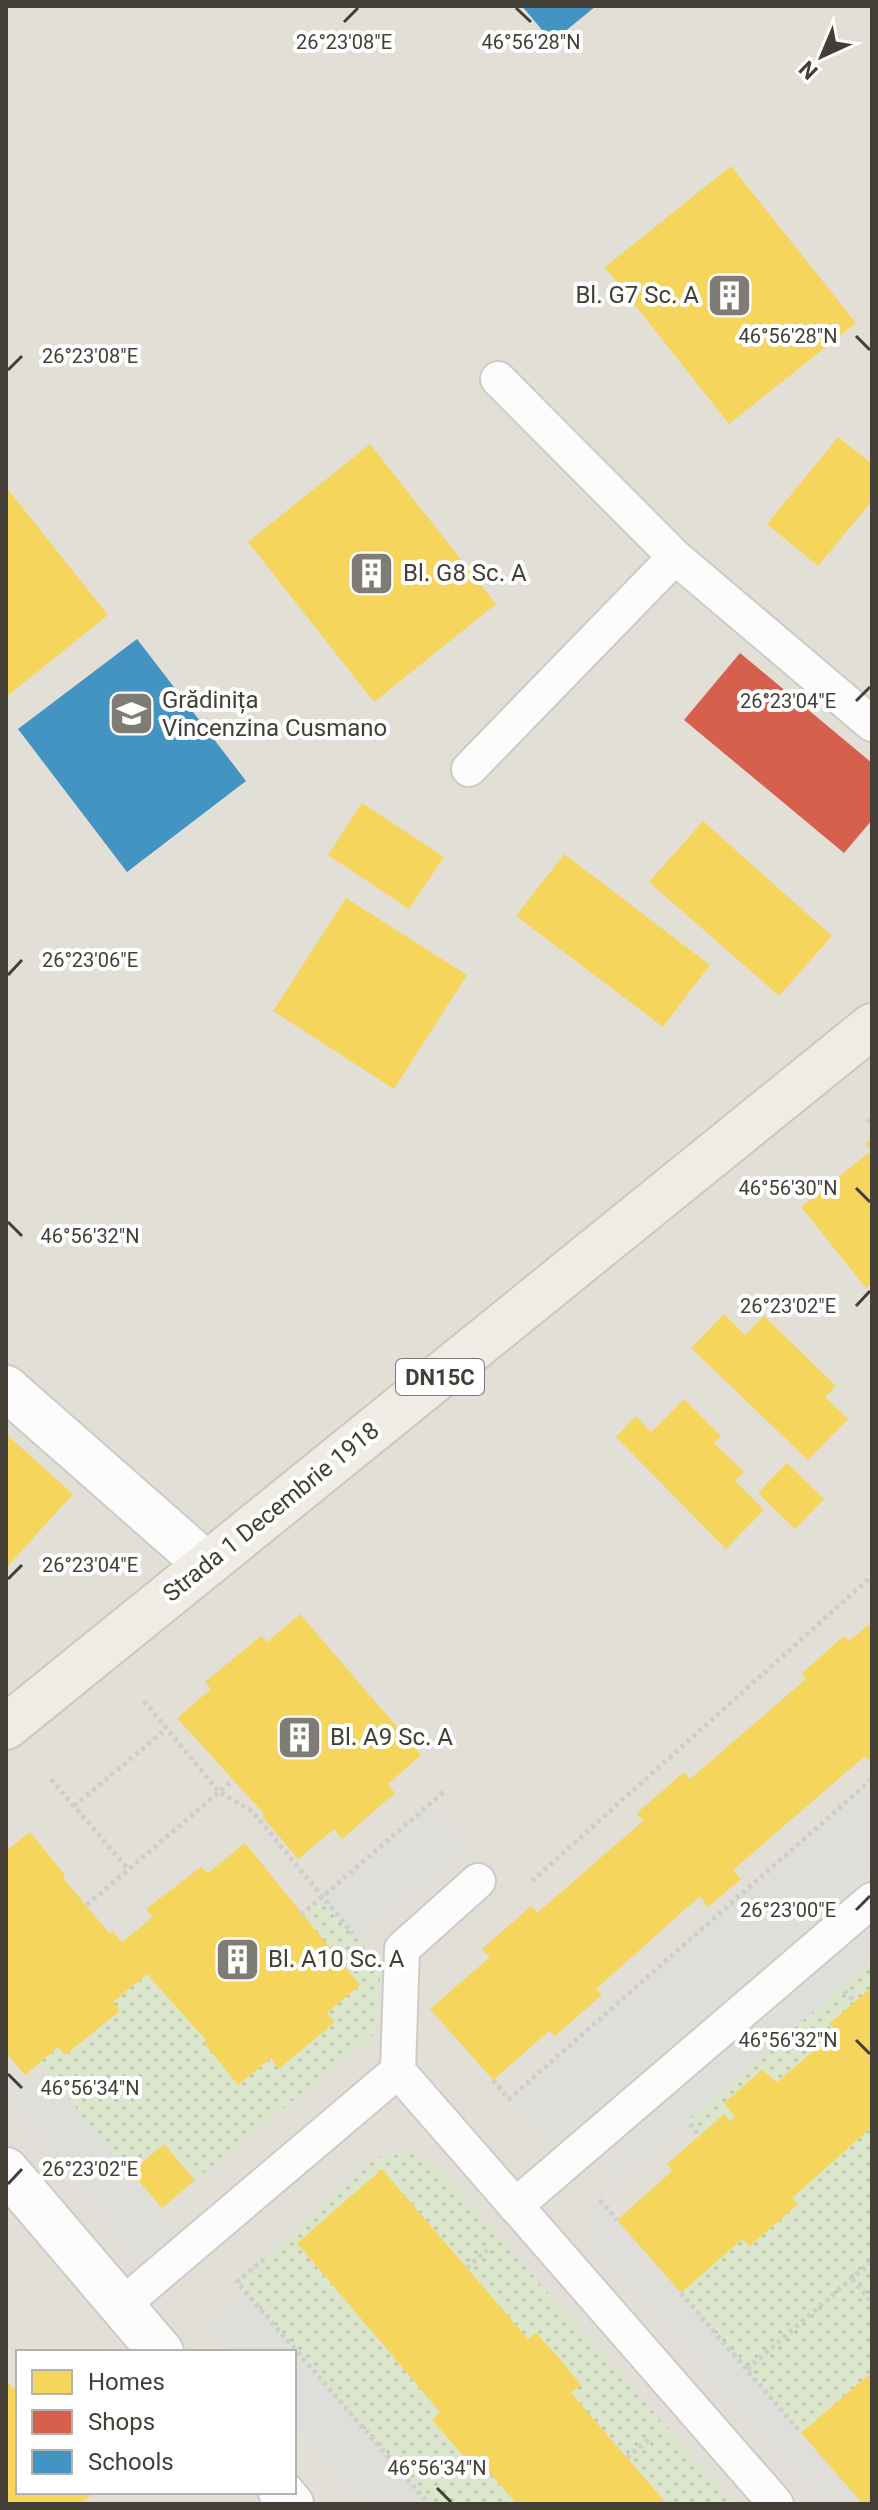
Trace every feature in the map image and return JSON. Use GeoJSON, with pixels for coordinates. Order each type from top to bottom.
{"type":"FeatureCollection","features":[{"type":"Feature","properties":{"kind":"main road","name":"Strada 1 Decembrie 1918"},"geometry":{"type":"LineString","coordinates":[[6,1727],[872,1026]]}},
{"type":"Feature","properties":{"kind":"street"},"geometry":{"type":"LineString","coordinates":[[6,1388],[206,1564]]}},
{"type":"Feature","properties":{"kind":"street"},"geometry":{"type":"LineString","coordinates":[[6,2170],[159,2350]]}},
{"type":"Feature","properties":{"kind":"lane"},"geometry":{"type":"LineString","coordinates":[[498,379],[675,557],[872,724]]}},
{"type":"Feature","properties":{"kind":"lane"},"geometry":{"type":"LineString","coordinates":[[469,769],[675,557]]}},
{"type":"Feature","properties":{"kind":"lane"},"geometry":{"type":"LineString","coordinates":[[478,1881],[402,1949],[398,2071],[776,2504]]}},
{"type":"Feature","properties":{"kind":"lane"},"geometry":{"type":"LineString","coordinates":[[515,2206],[872,1900]]}},
{"type":"Feature","properties":{"kind":"lane"},"geometry":{"type":"LineString","coordinates":[[122,2305],[398,2071]]}},
{"type":"Feature","properties":{"kind":"path"},"geometry":{"type":"LineString","coordinates":[[529,1883],[872,1576]]}},
{"type":"Feature","properties":{"kind":"path"},"geometry":{"type":"LineString","coordinates":[[144,1701],[219,1792],[252,1811],[358,1940]]}},
{"type":"Feature","properties":{"kind":"path"},"geometry":{"type":"LineString","coordinates":[[74,1806],[166,1729]]}},
{"type":"Feature","properties":{"kind":"path"},"geometry":{"type":"LineString","coordinates":[[51,1779],[128,1869]]}},
{"type":"Feature","properties":{"kind":"path"},"geometry":{"type":"LineString","coordinates":[[493,2080],[509,2099],[872,1779]]}},
{"type":"Feature","properties":{"kind":"path"},"geometry":{"type":"LineString","coordinates":[[87,1905],[233,1780]]}},
{"type":"Feature","properties":{"kind":"path"},"geometry":{"type":"LineString","coordinates":[[301,1915],[446,1790]]}},
{"type":"Feature","properties":{"kind":"path"},"geometry":{"type":"LineString","coordinates":[[687,2121],[699,2136]]}},
{"type":"Feature","properties":{"kind":"path"},"geometry":{"type":"LineString","coordinates":[[598,2198],[617,2220]]}},
{"type":"Feature","properties":{"kind":"path"},"geometry":{"type":"LineString","coordinates":[[747,2369],[872,2261]]}},
{"type":"Feature","properties":{"kind":"path"},"geometry":{"type":"LineString","coordinates":[[852,2279],[872,2302]]}},
{"type":"Feature","properties":{"kind":"path"},"geometry":{"type":"LineString","coordinates":[[237,2282],[296,2350]]}},
{"type":"Feature","properties":{"kind":"path"},"geometry":{"type":"LineString","coordinates":[[681,2293],[801,2433]]}},
{"type":"Feature","properties":{"kind":"path"},"geometry":{"type":"LineString","coordinates":[[296,2350],[429,2504]]}},
{"type":"Feature","properties":{"kind":"path"},"geometry":{"type":"LineString","coordinates":[[627,2458],[655,2433]]}},
{"type":"Feature","properties":{"kind":"shaded area"},"geometry":{"type":"Polygon","coordinates":[[[6,6],[872,6],[872,2504],[6,2504],[6,6]]]}},
{"type":"Feature","properties":{"kind":"shaded area"},"geometry":{"type":"Polygon","coordinates":[[[872,1779],[872,1870],[550,2145],[509,2099],[872,1779]]]}},
{"type":"Feature","properties":{"kind":"shaded area"},"geometry":{"type":"Polygon","coordinates":[[[430,1804],[467,1847],[358,1940],[322,1897],[430,1804]]]}},
{"type":"Feature","properties":{"kind":"shaded area"},"geometry":{"type":"Polygon","coordinates":[[[872,1929],[872,1960],[599,2198],[863,2504],[819,2504],[584,2234],[614,2152],[872,1929]]]}},
{"type":"Feature","properties":{"kind":"shaded area"},"geometry":{"type":"Polygon","coordinates":[[[6,2064],[22,2083],[42,2067],[175,2230],[138,2261],[9,2101],[6,2103],[6,2064]]]}},
{"type":"Feature","properties":{"kind":"shaded area"},"geometry":{"type":"Polygon","coordinates":[[[246,2292],[429,2504],[360,2504],[296,2430],[296,2350],[227,2350],[207,2326],[246,2292]]]}},
{"type":"Feature","properties":{"kind":"green space"},"geometry":{"type":"Polygon","coordinates":[[[322,1897],[381,1966],[376,2032],[196,2179],[165,2142],[128,2172],[39,2063],[58,2047],[66,2054],[120,2011],[113,2002],[147,1974],[206,2040],[238,2085],[271,2058],[279,2069],[335,2023],[327,2013],[360,1985],[301,1915],[322,1897]]]}},
{"type":"Feature","properties":{"kind":"green space"},"geometry":{"type":"Polygon","coordinates":[[[872,1960],[872,1987],[836,2032],[777,2082],[762,2070],[724,2103],[735,2117],[730,2121],[724,2115],[699,2136],[687,2121],[872,1960]]]}},
{"type":"Feature","properties":{"kind":"green space"},"geometry":{"type":"Polygon","coordinates":[[[872,2127],[872,2372],[801,2433],[681,2293],[742,2239],[750,2246],[797,2204],[792,2198],[872,2127]]]}},
{"type":"Feature","properties":{"kind":"green space"},"geometry":{"type":"Polygon","coordinates":[[[416,2153],[441,2171],[734,2504],[667,2504],[571,2393],[559,2358],[536,2333],[528,2339],[383,2170],[297,2244],[440,2412],[433,2420],[481,2476],[488,2471],[517,2504],[429,2504],[237,2282],[378,2157],[416,2153]]]}},
{"type":"Feature","properties":{"kind":"building: Homes","name":"Bl. G7 Sc. A"},"geometry":{"type":"Polygon","coordinates":[[[731,166],[856,323],[729,424],[605,267],[731,166]]]}},
{"type":"Feature","properties":{"kind":"building: Homes"},"geometry":{"type":"Polygon","coordinates":[[[838,437],[872,464],[872,501],[818,566],[767,524],[838,437]]]}},
{"type":"Feature","properties":{"kind":"building: Homes","name":"Bl. G8 Sc. A"},"geometry":{"type":"Polygon","coordinates":[[[370,444],[496,604],[374,702],[248,542],[370,444]]]}},
{"type":"Feature","properties":{"kind":"building: Homes"},"geometry":{"type":"Polygon","coordinates":[[[6,487],[108,615],[6,697],[6,487]]]}},
{"type":"Feature","properties":{"kind":"building: Homes"},"geometry":{"type":"Polygon","coordinates":[[[362,803],[444,857],[409,909],[328,855],[362,803]]]}},
{"type":"Feature","properties":{"kind":"building: Homes"},"geometry":{"type":"Polygon","coordinates":[[[703,821],[832,936],[779,996],[649,882],[703,821]]]}},
{"type":"Feature","properties":{"kind":"building: Homes"},"geometry":{"type":"Polygon","coordinates":[[[564,854],[710,965],[663,1027],[516,916],[564,854]]]}},
{"type":"Feature","properties":{"kind":"building: Homes"},"geometry":{"type":"Polygon","coordinates":[[[346,898],[467,975],[394,1089],[273,1011],[346,898]]]}},
{"type":"Feature","properties":{"kind":"building: Homes"},"geometry":{"type":"Polygon","coordinates":[[[872,1138],[872,1283],[866,1288],[801,1207],[871,1151],[865,1144],[872,1138]]]}},
{"type":"Feature","properties":{"kind":"building: Homes"},"geometry":{"type":"Polygon","coordinates":[[[724,1314],[745,1335],[764,1316],[836,1386],[825,1397],[848,1419],[808,1460],[691,1348],[724,1314]]]}},
{"type":"Feature","properties":{"kind":"building: Homes"},"geometry":{"type":"Polygon","coordinates":[[[684,1399],[721,1436],[714,1443],[744,1472],[735,1481],[764,1510],[726,1549],[616,1437],[636,1416],[651,1432],[684,1399]]]}},
{"type":"Feature","properties":{"kind":"building: Homes"},"geometry":{"type":"Polygon","coordinates":[[[6,1434],[73,1494],[6,1568],[6,1434]]]}},
{"type":"Feature","properties":{"kind":"building: Homes"},"geometry":{"type":"Polygon","coordinates":[[[787,1463],[824,1499],[795,1529],[758,1493],[787,1463]]]}},
{"type":"Feature","properties":{"kind":"building: Homes","name":"Bl. A9 Sc. A"},"geometry":{"type":"Polygon","coordinates":[[[300,1614],[421,1755],[388,1784],[395,1793],[342,1839],[334,1829],[298,1859],[262,1816],[265,1815],[177,1718],[211,1689],[205,1682],[261,1636],[267,1642],[300,1614]]]}},
{"type":"Feature","properties":{"kind":"building: Homes"},"geometry":{"type":"Polygon","coordinates":[[[872,1622],[872,1763],[865,1756],[733,1870],[741,1879],[708,1907],[700,1896],[596,1989],[602,1995],[555,2036],[549,2031],[493,2080],[430,2009],[490,1957],[482,1949],[531,1906],[537,1913],[643,1821],[637,1813],[684,1772],[690,1779],[806,1679],[801,1674],[844,1636],[849,1641],[872,1622]]]}},
{"type":"Feature","properties":{"kind":"building: Homes","name":"Bl. A10 Sc. A"},"geometry":{"type":"Polygon","coordinates":[[[30,1832],[65,1875],[63,1878],[110,1934],[112,1931],[122,1942],[153,1917],[146,1909],[201,1867],[208,1873],[245,1843],[360,1985],[327,2013],[335,2022],[279,2069],[271,2058],[238,2085],[204,2043],[206,2040],[147,1974],[113,2002],[120,2011],[65,2055],[58,2047],[25,2075],[6,2053],[6,1851],[30,1832]]]}},
{"type":"Feature","properties":{"kind":"building: Homes"},"geometry":{"type":"Polygon","coordinates":[[[872,1987],[872,2127],[792,2198],[798,2204],[750,2246],[742,2239],[681,2293],[617,2220],[672,2171],[667,2164],[724,2114],[730,2121],[735,2117],[724,2103],[762,2070],[777,2082],[836,2032],[829,2024],[872,1987]]]}},
{"type":"Feature","properties":{"kind":"building: Homes"},"geometry":{"type":"Polygon","coordinates":[[[164,2144],[195,2180],[162,2208],[131,2172],[164,2144]]]}},
{"type":"Feature","properties":{"kind":"building: Homes"},"geometry":{"type":"Polygon","coordinates":[[[382,2169],[528,2339],[536,2333],[559,2358],[581,2385],[571,2393],[667,2504],[517,2504],[488,2471],[482,2477],[432,2420],[440,2412],[297,2243],[382,2169]]]}},
{"type":"Feature","properties":{"kind":"building: Homes"},"geometry":{"type":"Polygon","coordinates":[[[872,2372],[872,2504],[863,2504],[801,2433],[872,2372]]]}},
{"type":"Feature","properties":{"kind":"building: Homes"},"geometry":{"type":"Polygon","coordinates":[[[6,2380],[13,2389],[16,2387],[16,2494],[92,2494],[80,2504],[6,2504],[6,2380]]]}},
{"type":"Feature","properties":{"kind":"building: Shops"},"geometry":{"type":"Polygon","coordinates":[[[740,653],[872,763],[872,820],[844,853],[684,720],[740,653]]]}},
{"type":"Feature","properties":{"kind":"building: Schools"},"geometry":{"type":"Polygon","coordinates":[[[522,6],[596,6],[552,42],[522,6]]]}},
{"type":"Feature","properties":{"kind":"building: Schools"},"geometry":{"type":"Polygon","coordinates":[[[137,639],[246,781],[127,872],[18,729],[137,639]]]}},
{"type":"Feature","properties":{"kind":"place","name":"Bl. G7 Sc. A"},"geometry":{"type":"Point","coordinates":[730,295]}},
{"type":"Feature","properties":{"kind":"place","name":"Bl. G8 Sc. A"},"geometry":{"type":"Point","coordinates":[372,573]}},
{"type":"Feature","properties":{"kind":"place","name":"Grădinița Vincenzina Cusmano"},"geometry":{"type":"Point","coordinates":[131,714]}},
{"type":"Feature","properties":{"kind":"place","name":"Bl. A9 Sc. A"},"geometry":{"type":"Point","coordinates":[299,1737]}},
{"type":"Feature","properties":{"kind":"place","name":"Bl. A10 Sc. A"},"geometry":{"type":"Point","coordinates":[237,1959]}}]}
